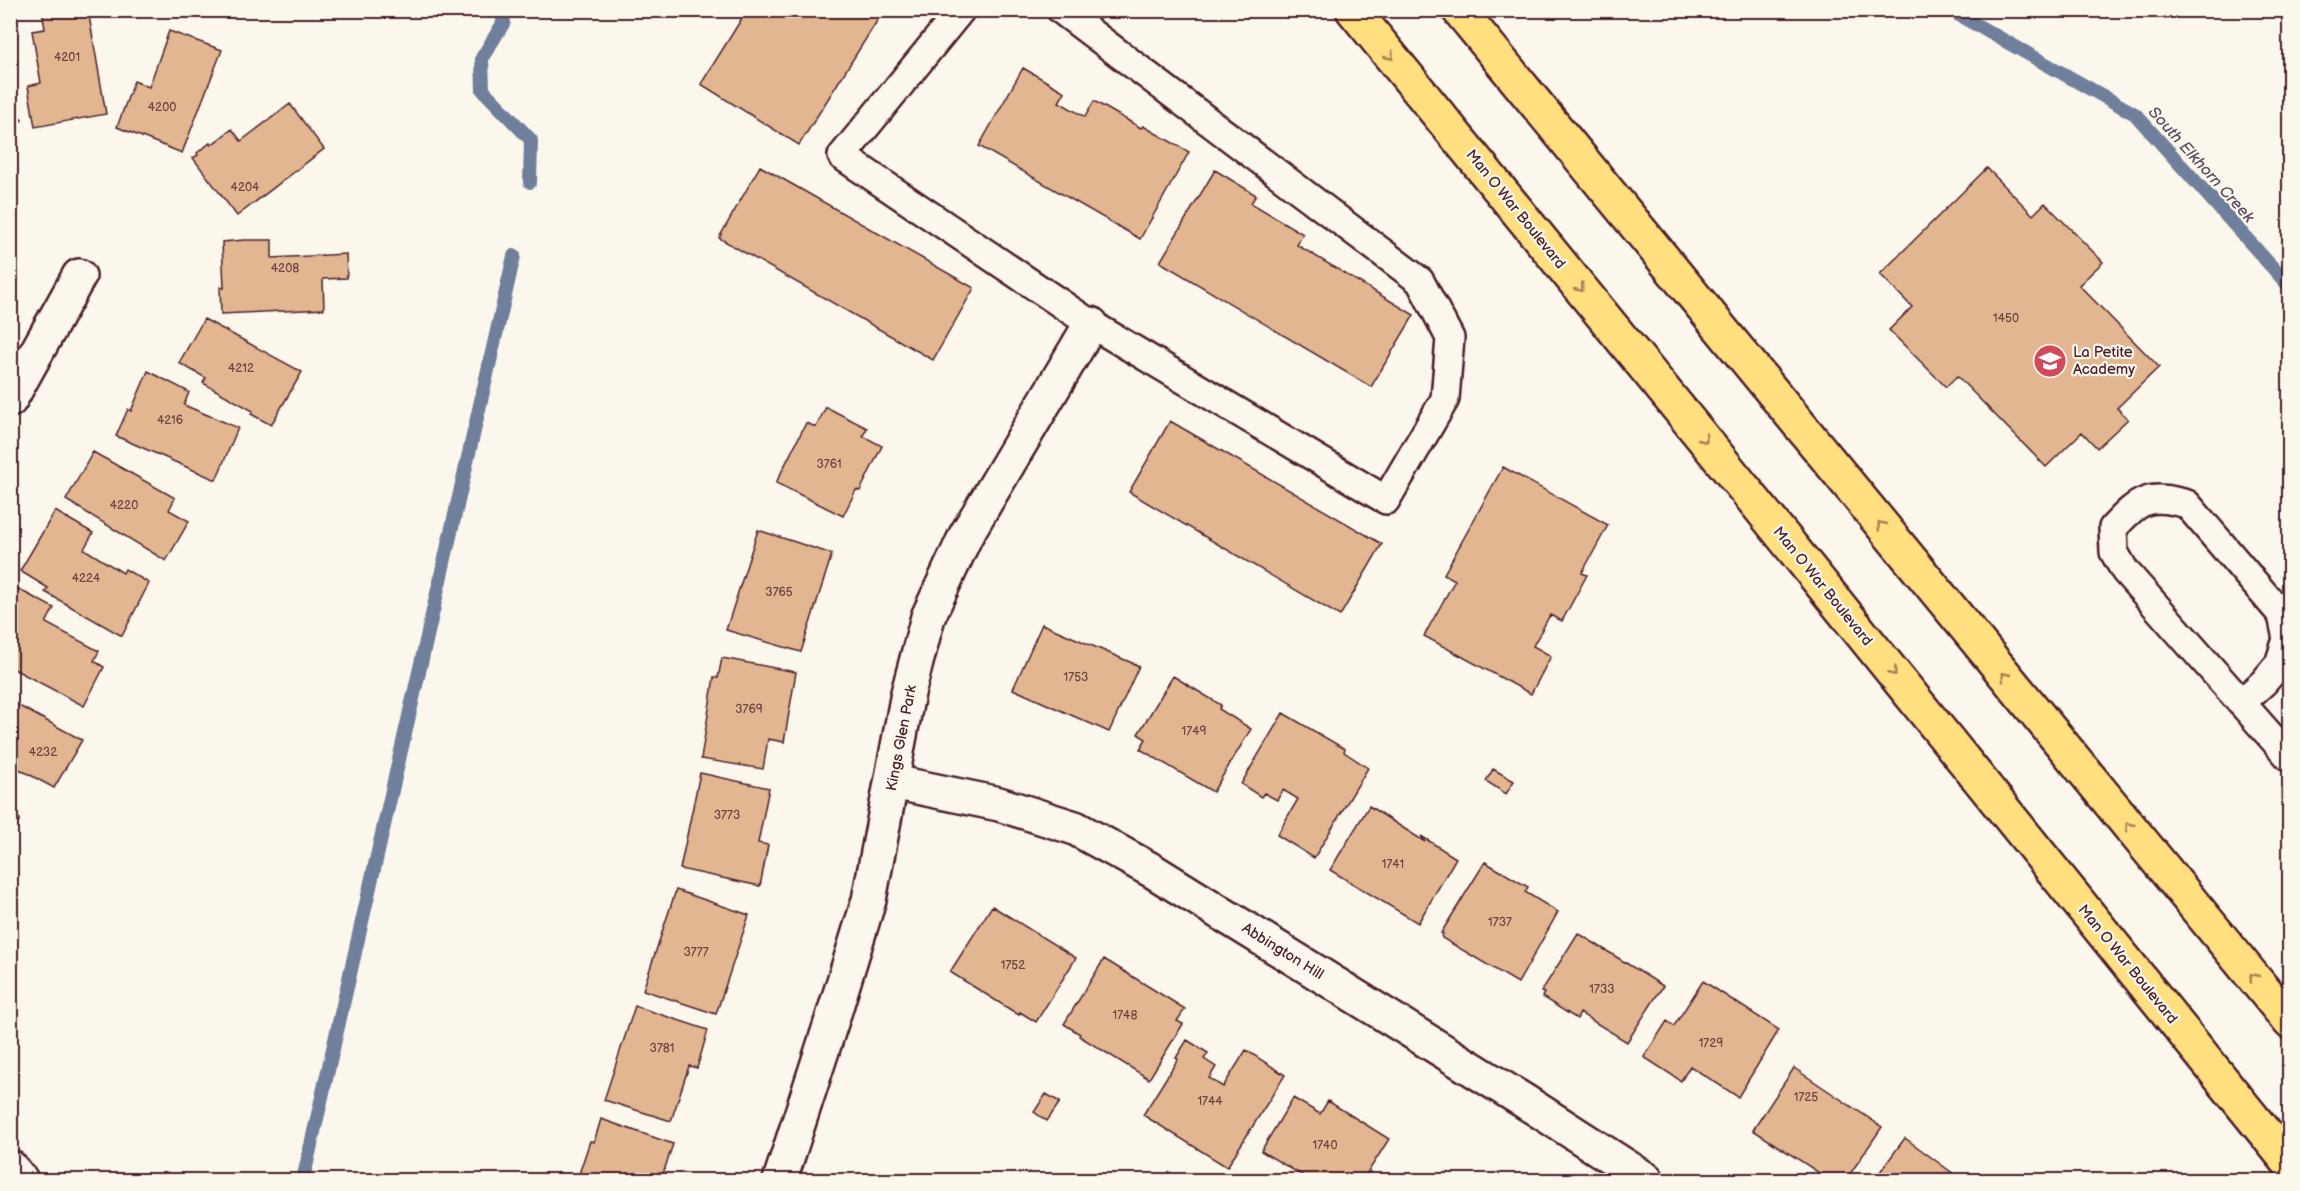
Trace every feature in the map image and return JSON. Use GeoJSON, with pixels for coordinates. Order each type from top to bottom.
{"type":"FeatureCollection","features":[{"type":"Feature","properties":{"kind":"main road","name":"Man O War Boulevard"},"geometry":{"type":"LineString","coordinates":[[1353,10],[1756,503],[2289,1164]]}},
{"type":"Feature","properties":{"kind":"main road"},"geometry":{"type":"LineString","coordinates":[[1459,10],[2289,1023]]}},
{"type":"Feature","properties":{"kind":"street"},"geometry":{"type":"LineString","coordinates":[[10,400],[79,276]]}},
{"type":"Feature","properties":{"kind":"street","name":"Kings Glen Park"},"geometry":{"type":"LineString","coordinates":[[780,1180],[869,900],[908,693],[928,617],[966,535],[1091,324]]}},
{"type":"Feature","properties":{"kind":"street","name":"Abbington Hill"},"geometry":{"type":"LineString","coordinates":[[893,782],[999,804],[1075,828],[1163,877],[1647,1180]]}},
{"type":"Feature","properties":{"kind":"street"},"geometry":{"type":"LineString","coordinates":[[10,1167],[21,1180]]}},
{"type":"Feature","properties":{"kind":"lane"},"geometry":{"type":"LineString","coordinates":[[961,10],[842,156],[1091,324],[1386,500],[1445,399],[1450,338],[1420,281],[1061,10]]}},
{"type":"Feature","properties":{"kind":"lane"},"geometry":{"type":"LineString","coordinates":[[2241,703],[2264,682],[2279,664],[2287,639],[2282,615],[2187,504],[2171,499],[2153,498],[2133,507],[2113,528],[2114,552],[2125,572],[2289,758]]}},
{"type":"Feature","properties":{"kind":"building"},"geometry":{"type":"Polygon","coordinates":[[[42,10],[88,10],[106,114],[35,127],[28,86],[41,83],[32,31],[45,29],[42,10]]]}},
{"type":"Feature","properties":{"kind":"building"},"geometry":{"type":"Polygon","coordinates":[[[747,10],[884,10],[799,145],[701,84],[747,10]]]}},
{"type":"Feature","properties":{"kind":"building"},"geometry":{"type":"Polygon","coordinates":[[[169,31],[222,50],[182,153],[117,127],[134,81],[149,87],[169,31]]]}},
{"type":"Feature","properties":{"kind":"building"},"geometry":{"type":"Polygon","coordinates":[[[1023,68],[1065,92],[1059,102],[1085,117],[1094,101],[1189,152],[1140,239],[979,146],[1023,68]]]}},
{"type":"Feature","properties":{"kind":"building"},"geometry":{"type":"Polygon","coordinates":[[[10,104],[22,120],[10,128],[10,104]]]}},
{"type":"Feature","properties":{"kind":"building"},"geometry":{"type":"Polygon","coordinates":[[[290,104],[324,149],[237,216],[193,158],[210,143],[211,145],[232,129],[241,141],[290,104]]]}},
{"type":"Feature","properties":{"kind":"building"},"geometry":{"type":"Polygon","coordinates":[[[760,166],[974,288],[933,360],[719,238],[760,166]]]}},
{"type":"Feature","properties":{"kind":"building"},"geometry":{"type":"Polygon","coordinates":[[[1987,168],[2033,215],[2045,203],[2103,262],[2079,285],[2159,367],[2117,408],[2128,419],[2097,448],[2082,432],[2046,467],[1957,376],[1946,387],[1889,330],[1912,307],[1880,274],[1987,168]]]}},
{"type":"Feature","properties":{"kind":"building"},"geometry":{"type":"Polygon","coordinates":[[[1215,170],[1256,195],[1251,203],[1303,234],[1297,245],[1414,315],[1371,387],[1160,262],[1215,170]]]}},
{"type":"Feature","properties":{"kind":"building"},"geometry":{"type":"Polygon","coordinates":[[[272,240],[272,258],[346,254],[347,278],[323,279],[324,309],[221,314],[220,287],[224,288],[222,242],[272,240]]]}},
{"type":"Feature","properties":{"kind":"building"},"geometry":{"type":"Polygon","coordinates":[[[204,319],[302,372],[271,425],[251,414],[253,411],[203,383],[206,378],[179,363],[204,319]]]}},
{"type":"Feature","properties":{"kind":"building"},"geometry":{"type":"Polygon","coordinates":[[[148,371],[189,392],[184,405],[238,428],[216,480],[116,436],[128,409],[131,411],[148,371]]]}},
{"type":"Feature","properties":{"kind":"building"},"geometry":{"type":"Polygon","coordinates":[[[826,407],[867,428],[863,436],[882,446],[860,491],[856,490],[843,516],[776,483],[806,423],[816,427],[826,407]]]}},
{"type":"Feature","properties":{"kind":"building"},"geometry":{"type":"Polygon","coordinates":[[[1170,421],[1382,544],[1340,616],[1129,492],[1170,421]]]}},
{"type":"Feature","properties":{"kind":"building"},"geometry":{"type":"Polygon","coordinates":[[[93,452],[175,498],[169,510],[189,521],[166,561],[66,500],[93,452]]]}},
{"type":"Feature","properties":{"kind":"building"},"geometry":{"type":"Polygon","coordinates":[[[1503,467],[1608,525],[1582,573],[1587,575],[1562,621],[1550,615],[1533,646],[1551,656],[1531,694],[1424,636],[1455,580],[1444,574],[1503,467]]]}},
{"type":"Feature","properties":{"kind":"building"},"geometry":{"type":"Polygon","coordinates":[[[55,511],[93,533],[84,549],[123,573],[125,569],[149,583],[122,636],[45,592],[48,588],[20,571],[55,511]]]}},
{"type":"Feature","properties":{"kind":"building"},"geometry":{"type":"Polygon","coordinates":[[[758,530],[832,554],[801,652],[726,630],[758,530]]]}},
{"type":"Feature","properties":{"kind":"building"},"geometry":{"type":"Polygon","coordinates":[[[16,588],[54,608],[46,623],[99,651],[94,661],[104,667],[84,706],[10,667],[10,597],[16,588]]]}},
{"type":"Feature","properties":{"kind":"building"},"geometry":{"type":"Polygon","coordinates":[[[1042,624],[1139,666],[1109,732],[1013,689],[1042,624]]]}},
{"type":"Feature","properties":{"kind":"building"},"geometry":{"type":"Polygon","coordinates":[[[722,658],[796,672],[784,742],[768,739],[763,769],[701,759],[714,677],[718,678],[722,658]]]}},
{"type":"Feature","properties":{"kind":"building"},"geometry":{"type":"Polygon","coordinates":[[[1173,676],[1221,705],[1219,709],[1251,729],[1213,792],[1140,749],[1146,739],[1138,734],[1173,676]]]}},
{"type":"Feature","properties":{"kind":"building"},"geometry":{"type":"Polygon","coordinates":[[[10,701],[82,740],[54,788],[10,764],[10,701]]]}},
{"type":"Feature","properties":{"kind":"building"},"geometry":{"type":"Polygon","coordinates":[[[1283,713],[1345,749],[1344,752],[1368,768],[1314,858],[1277,835],[1298,799],[1283,790],[1277,800],[1264,793],[1261,797],[1241,784],[1283,713]]]}},
{"type":"Feature","properties":{"kind":"building"},"geometry":{"type":"Polygon","coordinates":[[[1493,769],[1514,781],[1506,794],[1486,781],[1493,769]]]}},
{"type":"Feature","properties":{"kind":"building"},"geometry":{"type":"Polygon","coordinates":[[[700,773],[769,788],[758,843],[768,845],[760,886],[680,869],[700,773]]]}},
{"type":"Feature","properties":{"kind":"building"},"geometry":{"type":"Polygon","coordinates":[[[1369,806],[1425,842],[1421,836],[1456,858],[1418,923],[1330,870],[1369,806]]]}},
{"type":"Feature","properties":{"kind":"building"},"geometry":{"type":"Polygon","coordinates":[[[10,814],[20,819],[10,836],[10,814]]]}},
{"type":"Feature","properties":{"kind":"building"},"geometry":{"type":"Polygon","coordinates":[[[1485,862],[1528,887],[1525,892],[1558,912],[1518,983],[1442,938],[1441,933],[1485,862]]]}},
{"type":"Feature","properties":{"kind":"building"},"geometry":{"type":"Polygon","coordinates":[[[676,890],[749,915],[716,1014],[643,990],[676,890]]]}},
{"type":"Feature","properties":{"kind":"building"},"geometry":{"type":"Polygon","coordinates":[[[992,906],[1076,958],[1036,1022],[1020,1012],[1019,1015],[950,972],[992,906]]]}},
{"type":"Feature","properties":{"kind":"building"},"geometry":{"type":"Polygon","coordinates":[[[1578,933],[1663,986],[1627,1042],[1580,1013],[1577,1019],[1542,997],[1544,993],[1541,992],[1578,933]]]}},
{"type":"Feature","properties":{"kind":"building"},"geometry":{"type":"Polygon","coordinates":[[[1104,959],[1185,1009],[1177,1021],[1183,1024],[1149,1079],[1079,1036],[1080,1034],[1064,1024],[1104,959]]]}},
{"type":"Feature","properties":{"kind":"building"},"geometry":{"type":"Polygon","coordinates":[[[1703,981],[1779,1030],[1738,1097],[1690,1066],[1681,1081],[1644,1057],[1667,1021],[1674,1026],[1703,981]]]}},
{"type":"Feature","properties":{"kind":"building"},"geometry":{"type":"Polygon","coordinates":[[[635,1006],[708,1030],[697,1068],[689,1066],[671,1121],[604,1100],[635,1006]]]}},
{"type":"Feature","properties":{"kind":"building"},"geometry":{"type":"Polygon","coordinates":[[[1187,1040],[1208,1053],[1204,1059],[1216,1067],[1209,1078],[1223,1087],[1246,1050],[1285,1075],[1227,1167],[1143,1115],[1178,1059],[1176,1058],[1187,1040]]]}},
{"type":"Feature","properties":{"kind":"building"},"geometry":{"type":"Polygon","coordinates":[[[1794,1068],[1882,1127],[1846,1180],[1830,1180],[1753,1130],[1794,1068]]]}},
{"type":"Feature","properties":{"kind":"building"},"geometry":{"type":"Polygon","coordinates":[[[1046,1094],[1060,1102],[1047,1121],[1034,1112],[1046,1094]]]}},
{"type":"Feature","properties":{"kind":"building"},"geometry":{"type":"Polygon","coordinates":[[[1293,1098],[1320,1114],[1328,1101],[1389,1139],[1363,1180],[1310,1180],[1261,1151],[1293,1098]]]}},
{"type":"Feature","properties":{"kind":"building"},"geometry":{"type":"Polygon","coordinates":[[[601,1119],[673,1144],[661,1180],[577,1180],[590,1141],[594,1142],[601,1119]]]}},
{"type":"Feature","properties":{"kind":"building"},"geometry":{"type":"Polygon","coordinates":[[[1905,1138],[1962,1180],[1874,1180],[1905,1138]]]}},
{"type":"Feature","properties":{"kind":"waterway"},"geometry":{"type":"LineString","coordinates":[[500,10],[504,22],[482,58],[483,90],[531,140],[530,182]]}},
{"type":"Feature","properties":{"kind":"waterway","name":"South Elkhorn Creek"},"geometry":{"type":"LineString","coordinates":[[1950,10],[2135,114],[2290,287]]}},
{"type":"Feature","properties":{"kind":"waterway"},"geometry":{"type":"LineString","coordinates":[[303,1180],[514,256]]}},
{"type":"Feature","properties":{"kind":"place","name":"La Petite Academy"},"geometry":{"type":"Point","coordinates":[2050,361]}}]}
